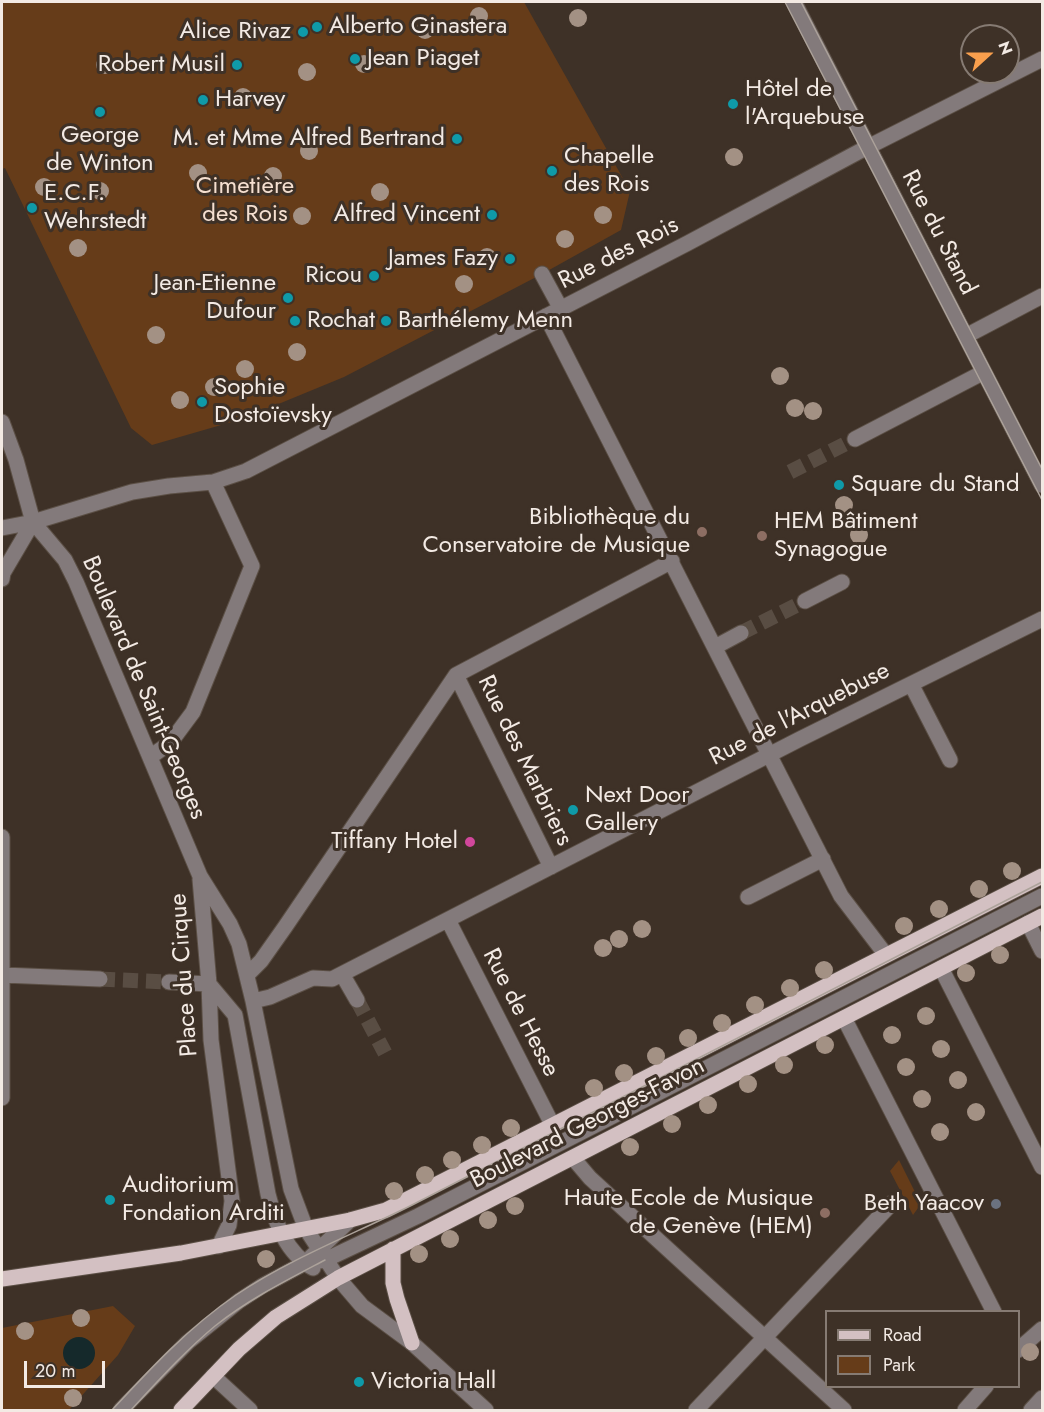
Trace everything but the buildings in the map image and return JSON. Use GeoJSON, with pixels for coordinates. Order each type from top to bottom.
{"type":"FeatureCollection","features":[{"type":"Feature","properties":{"kind":"main road","name":"Boulevard Georges-Favon"},"geometry":{"type":"LineString","coordinates":[[2,1280],[156,1258],[350,1220],[386,1210],[408,1201],[1042,876]]}},
{"type":"Feature","properties":{"kind":"main road","name":"Boulevard Georges-Favon"},"geometry":{"type":"LineString","coordinates":[[181,1410],[239,1349],[276,1317],[338,1278],[1042,916]]}},
{"type":"Feature","properties":{"kind":"main road"},"geometry":{"type":"LineString","coordinates":[[393,1249],[395,1291],[412,1343]]}},
{"type":"Feature","properties":{"kind":"street","name":"Rue du Stand"},"geometry":{"type":"LineString","coordinates":[[794,2],[1042,485]]}},
{"type":"Feature","properties":{"kind":"street","name":"Rue des Rois"},"geometry":{"type":"LineString","coordinates":[[2,528],[33,522],[132,492],[213,482],[256,466],[1042,58]]}},
{"type":"Feature","properties":{"kind":"street"},"geometry":{"type":"LineString","coordinates":[[542,274],[561,309]]}},
{"type":"Feature","properties":{"kind":"street"},"geometry":{"type":"LineString","coordinates":[[966,336],[1042,296]]}},
{"type":"Feature","properties":{"kind":"street"},"geometry":{"type":"LineString","coordinates":[[546,316],[842,896],[886,955]]}},
{"type":"Feature","properties":{"kind":"street"},"geometry":{"type":"LineString","coordinates":[[855,439],[984,372]]}},
{"type":"Feature","properties":{"kind":"street","name":"Boulevard de Saint-Georges"},"geometry":{"type":"LineString","coordinates":[[2,422],[16,460],[33,522],[65,560],[76,582],[200,876]]}},
{"type":"Feature","properties":{"kind":"street"},"geometry":{"type":"LineString","coordinates":[[150,757],[170,743],[193,712],[252,566],[213,482]]}},
{"type":"Feature","properties":{"kind":"street"},"geometry":{"type":"LineString","coordinates":[[2,579],[3,573],[33,522]]}},
{"type":"Feature","properties":{"kind":"street"},"geometry":{"type":"LineString","coordinates":[[248,975],[285,927],[456,675],[672,561]]}},
{"type":"Feature","properties":{"kind":"street"},"geometry":{"type":"LineString","coordinates":[[805,601],[842,582]]}},
{"type":"Feature","properties":{"kind":"street","name":"Rue de l'Arquebuse"},"geometry":{"type":"LineString","coordinates":[[254,1001],[270,997],[313,978],[337,977],[771,754],[1042,619]]}},
{"type":"Feature","properties":{"kind":"street"},"geometry":{"type":"LineString","coordinates":[[715,647],[741,633]]}},
{"type":"Feature","properties":{"kind":"street","name":"Rue des Marbriers"},"geometry":{"type":"LineString","coordinates":[[456,675],[551,867]]}},
{"type":"Feature","properties":{"kind":"street"},"geometry":{"type":"LineString","coordinates":[[911,684],[950,760]]}},
{"type":"Feature","properties":{"kind":"street"},"geometry":{"type":"LineString","coordinates":[[2,837],[2,1098]]}},
{"type":"Feature","properties":{"kind":"street"},"geometry":{"type":"LineString","coordinates":[[748,897],[823,859]]}},
{"type":"Feature","properties":{"kind":"street","name":"Place du Cirque"},"geometry":{"type":"LineString","coordinates":[[200,876],[240,944],[254,1001],[291,1189],[306,1229],[338,1278],[362,1306],[412,1343],[486,1410]]}},
{"type":"Feature","properties":{"kind":"street","name":"Place du Cirque"},"geometry":{"type":"LineString","coordinates":[[200,876],[211,1040],[232,1201],[229,1225],[219,1246]]}},
{"type":"Feature","properties":{"kind":"street"},"geometry":{"type":"LineString","coordinates":[[121,1410],[188,1342],[212,1321],[262,1286],[322,1255],[418,1216],[1042,896]]}},
{"type":"Feature","properties":{"kind":"street","name":"Rue de Hesse"},"geometry":{"type":"LineString","coordinates":[[448,920],[553,1126]]}},
{"type":"Feature","properties":{"kind":"street"},"geometry":{"type":"LineString","coordinates":[[1028,923],[1042,951]]}},
{"type":"Feature","properties":{"kind":"street"},"geometry":{"type":"LineString","coordinates":[[940,968],[1042,1167]]}},
{"type":"Feature","properties":{"kind":"street"},"geometry":{"type":"LineString","coordinates":[[3,975],[100,979]]}},
{"type":"Feature","properties":{"kind":"street"},"geometry":{"type":"LineString","coordinates":[[337,977],[357,1000]]}},
{"type":"Feature","properties":{"kind":"street"},"geometry":{"type":"LineString","coordinates":[[169,982],[209,984],[235,1015],[273,1215],[290,1247],[305,1263],[338,1278]]}},
{"type":"Feature","properties":{"kind":"street"},"geometry":{"type":"LineString","coordinates":[[844,1018],[993,1310]]}},
{"type":"Feature","properties":{"kind":"street"},"geometry":{"type":"LineString","coordinates":[[573,1158],[590,1178],[844,1410]]}},
{"type":"Feature","properties":{"kind":"street"},"geometry":{"type":"LineString","coordinates":[[696,1410],[893,1202]]}},
{"type":"Feature","properties":{"kind":"street"},"geometry":{"type":"LineString","coordinates":[[322,1255],[350,1220]]}},
{"type":"Feature","properties":{"kind":"street"},"geometry":{"type":"LineString","coordinates":[[1020,1348],[1042,1329]]}},
{"type":"Feature","properties":{"kind":"street"},"geometry":{"type":"LineString","coordinates":[[213,1376],[250,1410]]}},
{"type":"Feature","properties":{"kind":"street"},"geometry":{"type":"LineString","coordinates":[[965,1410],[984,1388]]}},
{"type":"Feature","properties":{"kind":"street"},"geometry":{"type":"LineString","coordinates":[[1031,1410],[1042,1398]]}},
{"type":"Feature","properties":{"kind":"green space","name":"Cimetière des Rois"},"geometry":{"type":"Polygon","coordinates":[[[2,2],[524,2],[630,191],[621,230],[542,274],[344,377],[242,419],[152,445],[131,428],[5,168],[2,169],[2,2]]]}},
{"type":"Feature","properties":{"kind":"green space"},"geometry":{"type":"Polygon","coordinates":[[[899,1160],[921,1204],[913,1215],[890,1171],[899,1160]]]}},
{"type":"Feature","properties":{"kind":"green space"},"geometry":{"type":"Polygon","coordinates":[[[113,1306],[135,1326],[118,1355],[69,1410],[2,1410],[2,1328],[113,1306]]]}},
{"type":"Feature","properties":{"kind":"water"},"geometry":{"type":"Polygon","coordinates":[[[79,1337],[91,1341],[95,1353],[91,1365],[79,1369],[67,1365],[63,1353],[67,1341],[79,1337]]]}},
{"type":"Feature","properties":{"kind":"tunnel"},"geometry":{"type":"LineString","coordinates":[[790,472],[855,439]]}},
{"type":"Feature","properties":{"kind":"tunnel"},"geometry":{"type":"LineString","coordinates":[[741,633],[805,601]]}},
{"type":"Feature","properties":{"kind":"tunnel"},"geometry":{"type":"LineString","coordinates":[[100,979],[169,982]]}},
{"type":"Feature","properties":{"kind":"tunnel"},"geometry":{"type":"LineString","coordinates":[[357,1000],[385,1053]]}},
{"type":"Feature","properties":{"kind":"tram line"},"geometry":{"type":"LineString","coordinates":[[785,2],[1042,500]]}},
{"type":"Feature","properties":{"kind":"tram line"},"geometry":{"type":"LineString","coordinates":[[801,2],[1042,469]]}},
{"type":"Feature","properties":{"kind":"tram line"},"geometry":{"type":"LineString","coordinates":[[112,1410],[202,1321],[236,1295],[279,1269],[412,1205],[1042,882]]}},
{"type":"Feature","properties":{"kind":"tram line"},"geometry":{"type":"LineString","coordinates":[[131,1410],[182,1356],[215,1326],[255,1299],[325,1260]]}},
{"type":"Feature","properties":{"kind":"place","name":"Alberto Ginastera"},"geometry":{"type":"Point","coordinates":[317,27]}},
{"type":"Feature","properties":{"kind":"place","name":"Alice Rivaz"},"geometry":{"type":"Point","coordinates":[303,32]}},
{"type":"Feature","properties":{"kind":"place","name":"Jean Piaget"},"geometry":{"type":"Point","coordinates":[355,59]}},
{"type":"Feature","properties":{"kind":"place","name":"Robert Musil"},"geometry":{"type":"Point","coordinates":[237,65]}},
{"type":"Feature","properties":{"kind":"place","name":"Harvey"},"geometry":{"type":"Point","coordinates":[203,100]}},
{"type":"Feature","properties":{"kind":"place","name":"Hôtel de l'Arquebuse"},"geometry":{"type":"Point","coordinates":[733,104]}},
{"type":"Feature","properties":{"kind":"place","name":"George de Winton"},"geometry":{"type":"Point","coordinates":[100,112]}},
{"type":"Feature","properties":{"kind":"place","name":"M. et Mme Alfred Bertrand"},"geometry":{"type":"Point","coordinates":[457,139]}},
{"type":"Feature","properties":{"kind":"place","name":"Chapelle des Rois"},"geometry":{"type":"Point","coordinates":[552,171]}},
{"type":"Feature","properties":{"kind":"place","name":"E.C.F. Wehrstedt"},"geometry":{"type":"Point","coordinates":[32,208]}},
{"type":"Feature","properties":{"kind":"place","name":"Alfred Vincent"},"geometry":{"type":"Point","coordinates":[492,215]}},
{"type":"Feature","properties":{"kind":"place","name":"James Fazy"},"geometry":{"type":"Point","coordinates":[510,259]}},
{"type":"Feature","properties":{"kind":"place","name":"Ricou"},"geometry":{"type":"Point","coordinates":[374,276]}},
{"type":"Feature","properties":{"kind":"place","name":"Jean-Etienne Dufour"},"geometry":{"type":"Point","coordinates":[288,298]}},
{"type":"Feature","properties":{"kind":"place","name":"Rochat"},"geometry":{"type":"Point","coordinates":[295,321]}},
{"type":"Feature","properties":{"kind":"place","name":"Barthélemy Menn"},"geometry":{"type":"Point","coordinates":[386,321]}},
{"type":"Feature","properties":{"kind":"place","name":"Sophie Dostoïevsky"},"geometry":{"type":"Point","coordinates":[202,402]}},
{"type":"Feature","properties":{"kind":"place","name":"Square du Stand"},"geometry":{"type":"Point","coordinates":[839,485]}},
{"type":"Feature","properties":{"kind":"place","name":"Bibliothèque du Conservatoire de Musique"},"geometry":{"type":"Point","coordinates":[702,532]}},
{"type":"Feature","properties":{"kind":"place","name":"HEM Bâtiment Synagogue"},"geometry":{"type":"Point","coordinates":[762,536]}},
{"type":"Feature","properties":{"kind":"place","name":"Next Door Gallery"},"geometry":{"type":"Point","coordinates":[573,810]}},
{"type":"Feature","properties":{"kind":"place","name":"Tiffany Hotel"},"geometry":{"type":"Point","coordinates":[470,842]}},
{"type":"Feature","properties":{"kind":"place","name":"Auditorium Fondation Arditi"},"geometry":{"type":"Point","coordinates":[110,1200]}},
{"type":"Feature","properties":{"kind":"place","name":"Beth Yaacov"},"geometry":{"type":"Point","coordinates":[996,1204]}},
{"type":"Feature","properties":{"kind":"place","name":"Haute Ecole de Musique de Genève (HEM)"},"geometry":{"type":"Point","coordinates":[825,1213]}},
{"type":"Feature","properties":{"kind":"place","name":"Victoria Hall"},"geometry":{"type":"Point","coordinates":[359,1382]}}]}
